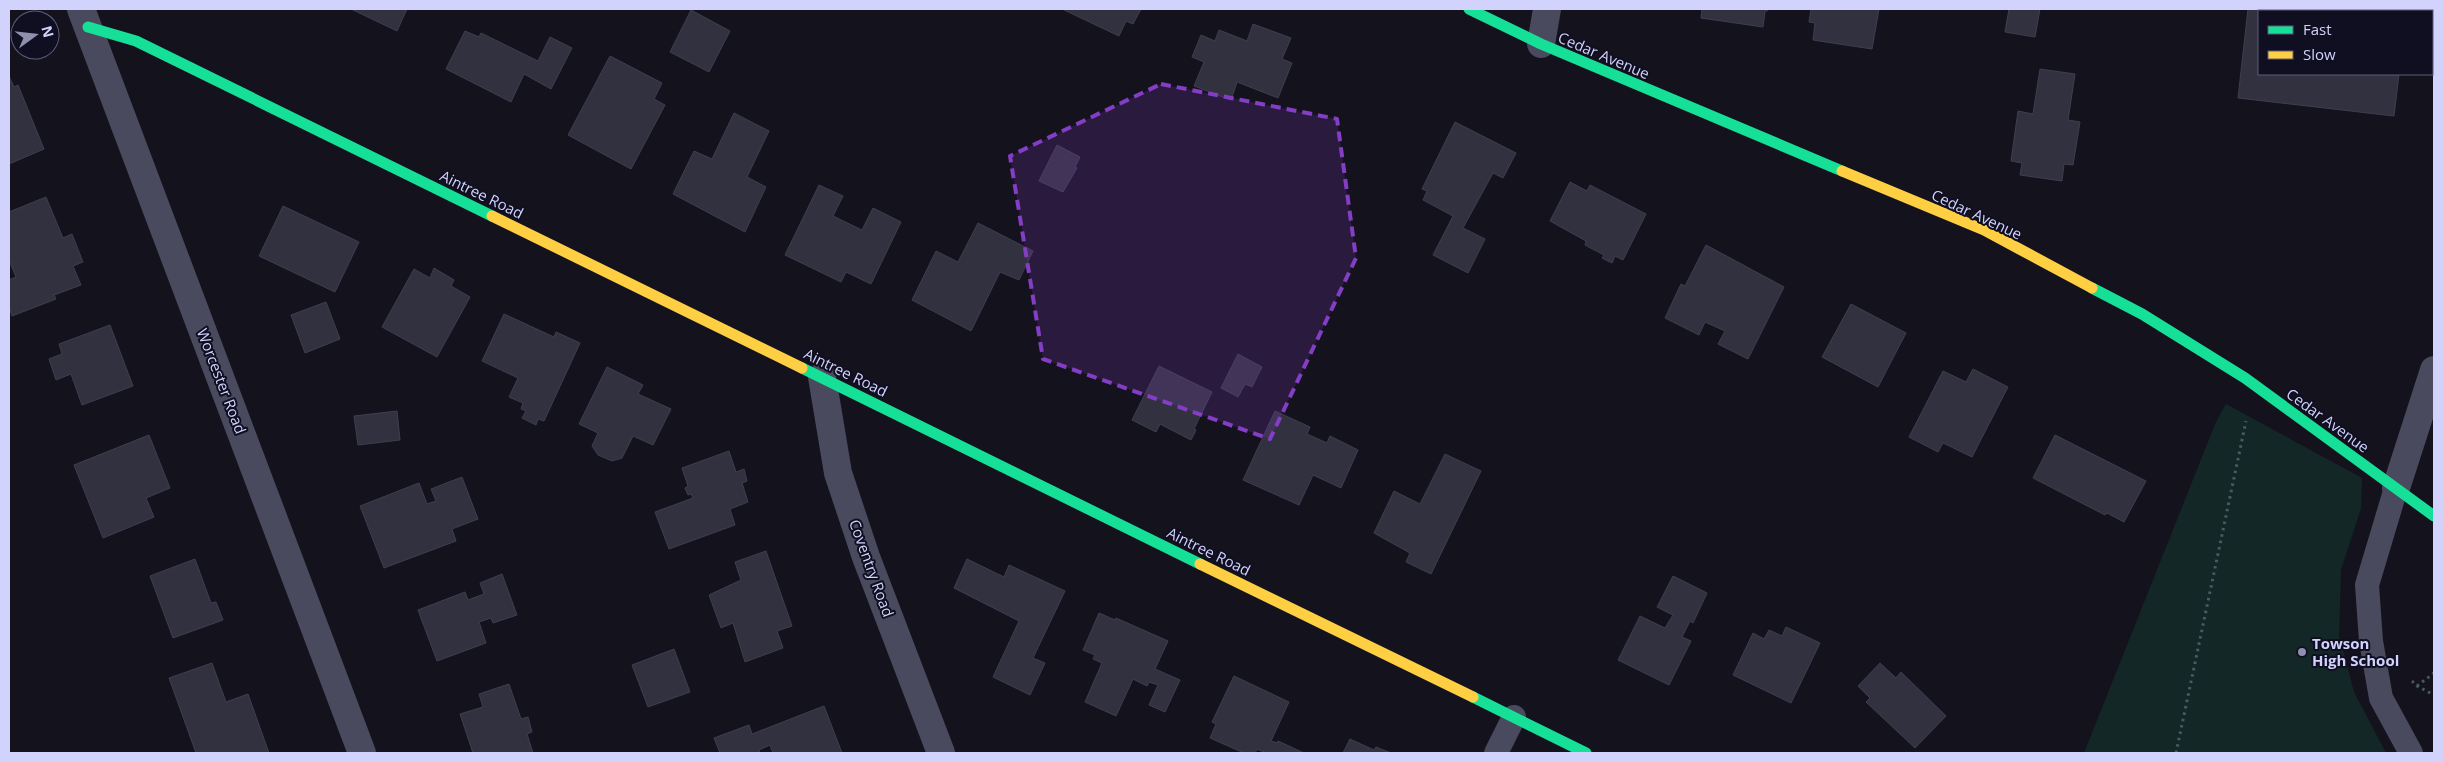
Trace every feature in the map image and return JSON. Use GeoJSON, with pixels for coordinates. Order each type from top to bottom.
{"type":"FeatureCollection","features":[{"type":"Feature","properties":{"kind":"street","name":"Cedar Avenue"},"geometry":{"type":"LineString","coordinates":[[1469,9],[1541,44],[1984,230],[2142,314],[2253,384],[2434,516]]}},
{"type":"Feature","properties":{"kind":"street"},"geometry":{"type":"LineString","coordinates":[[1541,44],[1547,9]]}},
{"type":"Feature","properties":{"kind":"street","name":"Aintree Road"},"geometry":{"type":"LineString","coordinates":[[85,18],[136,41],[1586,753]]}},
{"type":"Feature","properties":{"kind":"street","name":"Worcester Road"},"geometry":{"type":"LineString","coordinates":[[85,18],[362,753]]}},
{"type":"Feature","properties":{"kind":"street"},"geometry":{"type":"LineString","coordinates":[[2396,488],[2434,370]]}},
{"type":"Feature","properties":{"kind":"street","name":"Coventry Road"},"geometry":{"type":"LineString","coordinates":[[822,377],[838,473],[866,557],[941,753]]}},
{"type":"Feature","properties":{"kind":"lane"},"geometry":{"type":"LineString","coordinates":[[2396,488],[2367,585],[2371,641],[2381,698],[2411,753]]}},
{"type":"Feature","properties":{"kind":"lane"},"geometry":{"type":"LineString","coordinates":[[1496,753],[1514,717]]}},
{"type":"Feature","properties":{"kind":"path"},"geometry":{"type":"LineString","coordinates":[[2176,753],[2253,384]]}},
{"type":"Feature","properties":{"kind":"path"},"geometry":{"type":"LineString","coordinates":[[2417,686],[2434,673]]}},
{"type":"Feature","properties":{"kind":"highlighted area"},"geometry":{"type":"Polygon","coordinates":[[[1161,84],[1337,119],[1356,258],[1270,439],[1043,359],[1010,156],[1161,84]]]}},
{"type":"Feature","properties":{"kind":"green space","name":"Towson High School"},"geometry":{"type":"Polygon","coordinates":[[[2226,404],[2362,478],[2361,508],[2341,570],[2339,636],[2354,692],[2386,753],[2084,753],[2216,422],[2226,404]]]}},
{"type":"Feature","properties":{"kind":"building"},"geometry":{"type":"Polygon","coordinates":[[[351,9],[407,9],[397,31],[351,9]]]}},
{"type":"Feature","properties":{"kind":"building"},"geometry":{"type":"Polygon","coordinates":[[[1062,9],[1141,9],[1133,24],[1126,21],[1119,36],[1062,9]]]}},
{"type":"Feature","properties":{"kind":"building"},"geometry":{"type":"Polygon","coordinates":[[[1702,9],[1768,9],[1765,11],[1763,27],[1701,18],[1702,9]]]}},
{"type":"Feature","properties":{"kind":"building"},"geometry":{"type":"Polygon","coordinates":[[[1811,9],[1879,9],[1872,49],[1813,40],[1815,23],[1809,22],[1811,9]]]}},
{"type":"Feature","properties":{"kind":"building"},"geometry":{"type":"Polygon","coordinates":[[[2009,9],[2040,9],[2035,37],[2005,32],[2009,9]]]}},
{"type":"Feature","properties":{"kind":"building"},"geometry":{"type":"Polygon","coordinates":[[[2248,9],[2406,9],[2258,10],[2258,75],[2399,75],[2394,116],[2238,98],[2248,9]]]}},
{"type":"Feature","properties":{"kind":"building"},"geometry":{"type":"Polygon","coordinates":[[[691,10],[730,31],[709,72],[670,52],[691,10]]]}},
{"type":"Feature","properties":{"kind":"building"},"geometry":{"type":"Polygon","coordinates":[[[1253,24],[1291,38],[1282,59],[1292,63],[1278,98],[1237,82],[1231,100],[1194,86],[1204,62],[1192,57],[1201,35],[1215,41],[1219,30],[1247,41],[1253,24]]]}},
{"type":"Feature","properties":{"kind":"building"},"geometry":{"type":"Polygon","coordinates":[[[465,31],[479,37],[481,33],[538,61],[550,37],[572,48],[551,89],[524,74],[511,102],[446,69],[465,31]]]}},
{"type":"Feature","properties":{"kind":"building"},"geometry":{"type":"Polygon","coordinates":[[[610,56],[662,83],[654,99],[665,105],[631,169],[568,135],[610,56]]]}},
{"type":"Feature","properties":{"kind":"building"},"geometry":{"type":"Polygon","coordinates":[[[2040,69],[2075,74],[2068,120],[2080,122],[2073,165],[2064,164],[2062,181],[2020,175],[2022,163],[2011,161],[2018,111],[2033,114],[2040,69]]]}},
{"type":"Feature","properties":{"kind":"building"},"geometry":{"type":"Polygon","coordinates":[[[9,76],[14,87],[18,85],[44,149],[9,164],[9,76]]]}},
{"type":"Feature","properties":{"kind":"building"},"geometry":{"type":"Polygon","coordinates":[[[734,113],[769,131],[747,177],[766,187],[745,232],[673,194],[694,151],[712,159],[734,113]]]}},
{"type":"Feature","properties":{"kind":"building"},"geometry":{"type":"Polygon","coordinates":[[[1455,122],[1516,153],[1503,178],[1493,173],[1463,228],[1485,239],[1468,273],[1433,255],[1453,216],[1423,200],[1427,191],[1422,189],[1455,122]]]}},
{"type":"Feature","properties":{"kind":"building"},"geometry":{"type":"Polygon","coordinates":[[[1057,145],[1080,157],[1075,167],[1077,168],[1063,192],[1039,181],[1057,145]]]}},
{"type":"Feature","properties":{"kind":"building"},"geometry":{"type":"Polygon","coordinates":[[[1570,182],[1587,191],[1590,185],[1646,214],[1623,260],[1615,256],[1612,263],[1602,258],[1604,255],[1585,245],[1586,241],[1550,221],[1570,182]]]}},
{"type":"Feature","properties":{"kind":"building"},"geometry":{"type":"Polygon","coordinates":[[[819,185],[843,196],[833,216],[862,230],[873,208],[901,222],[871,284],[846,272],[841,282],[785,255],[819,185]]]}},
{"type":"Feature","properties":{"kind":"building"},"geometry":{"type":"Polygon","coordinates":[[[46,197],[63,238],[72,234],[83,262],[73,266],[81,285],[54,295],[56,299],[12,316],[9,307],[9,280],[16,277],[9,260],[9,212],[46,197]]]}},
{"type":"Feature","properties":{"kind":"building"},"geometry":{"type":"Polygon","coordinates":[[[283,206],[359,242],[335,292],[259,256],[283,206]]]}},
{"type":"Feature","properties":{"kind":"building"},"geometry":{"type":"Polygon","coordinates":[[[978,223],[1033,251],[1019,280],[1000,272],[971,331],[912,300],[936,251],[958,262],[978,223]]]}},
{"type":"Feature","properties":{"kind":"building"},"geometry":{"type":"Polygon","coordinates":[[[1706,245],[1784,287],[1748,359],[1718,344],[1725,331],[1705,322],[1699,335],[1665,318],[1681,284],[1685,286],[1706,245]]]}},
{"type":"Feature","properties":{"kind":"building"},"geometry":{"type":"Polygon","coordinates":[[[434,268],[454,280],[451,286],[470,297],[437,357],[382,327],[414,269],[430,278],[434,268]]]}},
{"type":"Feature","properties":{"kind":"building"},"geometry":{"type":"Polygon","coordinates":[[[326,302],[340,339],[305,353],[291,315],[326,302]]]}},
{"type":"Feature","properties":{"kind":"building"},"geometry":{"type":"Polygon","coordinates":[[[1851,304],[1906,333],[1878,387],[1822,357],[1851,304]]]}},
{"type":"Feature","properties":{"kind":"building"},"geometry":{"type":"Polygon","coordinates":[[[504,314],[554,337],[556,332],[580,343],[544,421],[538,419],[536,425],[522,418],[526,411],[521,409],[523,403],[509,397],[518,378],[482,361],[504,314]]]}},
{"type":"Feature","properties":{"kind":"building"},"geometry":{"type":"Polygon","coordinates":[[[110,325],[133,386],[82,405],[71,374],[56,380],[49,359],[62,354],[59,344],[110,325]]]}},
{"type":"Feature","properties":{"kind":"building"},"geometry":{"type":"Polygon","coordinates":[[[1238,354],[1262,367],[1252,387],[1245,384],[1238,397],[1221,388],[1238,354]]]}},
{"type":"Feature","properties":{"kind":"building"},"geometry":{"type":"Polygon","coordinates":[[[1159,366],[1212,392],[1194,429],[1196,430],[1191,440],[1160,424],[1156,432],[1132,420],[1159,366]]]}},
{"type":"Feature","properties":{"kind":"building"},"geometry":{"type":"Polygon","coordinates":[[[607,367],[643,385],[638,394],[671,409],[653,445],[633,436],[622,458],[612,461],[598,455],[592,446],[598,433],[579,424],[607,367]]]}},
{"type":"Feature","properties":{"kind":"building"},"geometry":{"type":"Polygon","coordinates":[[[1973,369],[2008,387],[1972,457],[1943,443],[1938,452],[1909,437],[1943,371],[1966,382],[1973,369]]]}},
{"type":"Feature","properties":{"kind":"building"},"geometry":{"type":"Polygon","coordinates":[[[397,411],[400,440],[358,445],[354,416],[397,411]]]}},
{"type":"Feature","properties":{"kind":"building"},"geometry":{"type":"Polygon","coordinates":[[[1275,411],[1310,427],[1307,434],[1327,443],[1330,436],[1358,450],[1341,488],[1313,475],[1299,505],[1243,480],[1275,411]]]}},
{"type":"Feature","properties":{"kind":"building"},"geometry":{"type":"Polygon","coordinates":[[[149,435],[170,488],[146,498],[154,517],[103,538],[74,465],[149,435]]]}},
{"type":"Feature","properties":{"kind":"building"},"geometry":{"type":"Polygon","coordinates":[[[2055,435],[2146,481],[2124,522],[2107,513],[2105,515],[2033,478],[2055,435]]]}},
{"type":"Feature","properties":{"kind":"building"},"geometry":{"type":"Polygon","coordinates":[[[729,451],[736,472],[744,469],[747,481],[742,483],[748,502],[730,509],[735,525],[669,549],[655,512],[693,498],[691,494],[688,495],[685,488],[688,486],[682,468],[729,451]]]}},
{"type":"Feature","properties":{"kind":"building"},"geometry":{"type":"Polygon","coordinates":[[[1445,454],[1481,471],[1431,574],[1406,562],[1410,553],[1374,533],[1394,491],[1420,504],[1445,454]]]}},
{"type":"Feature","properties":{"kind":"building"},"geometry":{"type":"Polygon","coordinates":[[[462,477],[478,519],[452,529],[456,541],[384,568],[360,506],[419,483],[427,504],[436,501],[431,489],[462,477]]]}},
{"type":"Feature","properties":{"kind":"building"},"geometry":{"type":"Polygon","coordinates":[[[766,551],[792,626],[777,631],[783,648],[745,662],[733,623],[721,628],[709,595],[741,580],[735,562],[766,551]]]}},
{"type":"Feature","properties":{"kind":"building"},"geometry":{"type":"Polygon","coordinates":[[[195,559],[211,603],[216,602],[223,620],[173,638],[150,576],[195,559]]]}},
{"type":"Feature","properties":{"kind":"building"},"geometry":{"type":"Polygon","coordinates":[[[967,559],[1004,577],[1009,565],[1065,591],[1033,658],[1045,663],[1030,695],[993,677],[1019,621],[954,588],[967,559]]]}},
{"type":"Feature","properties":{"kind":"building"},"geometry":{"type":"Polygon","coordinates":[[[502,574],[517,615],[493,623],[491,618],[479,622],[486,643],[437,661],[418,610],[465,592],[468,600],[484,594],[480,583],[502,574]]]}},
{"type":"Feature","properties":{"kind":"building"},"geometry":{"type":"Polygon","coordinates":[[[1673,576],[1707,593],[1693,623],[1690,621],[1682,637],[1691,641],[1669,685],[1618,660],[1640,616],[1665,628],[1673,615],[1657,607],[1673,576]]]}},
{"type":"Feature","properties":{"kind":"building"},"geometry":{"type":"Polygon","coordinates":[[[1099,613],[1115,620],[1116,618],[1168,641],[1155,669],[1180,680],[1165,712],[1149,705],[1158,685],[1149,682],[1147,686],[1133,679],[1116,716],[1085,702],[1102,663],[1093,659],[1095,655],[1083,650],[1099,613]]]}},
{"type":"Feature","properties":{"kind":"building"},"geometry":{"type":"Polygon","coordinates":[[[1786,627],[1820,643],[1791,703],[1733,675],[1753,633],[1764,639],[1769,630],[1782,636],[1786,627]]]}},
{"type":"Feature","properties":{"kind":"building"},"geometry":{"type":"Polygon","coordinates":[[[674,649],[690,692],[648,707],[632,665],[674,649]]]}},
{"type":"Feature","properties":{"kind":"building"},"geometry":{"type":"Polygon","coordinates":[[[212,663],[226,702],[248,694],[269,753],[196,753],[169,678],[212,663]]]}},
{"type":"Feature","properties":{"kind":"building"},"geometry":{"type":"Polygon","coordinates":[[[1880,663],[1896,678],[1901,672],[1946,716],[1915,748],[1866,702],[1870,698],[1858,686],[1880,663]]]}},
{"type":"Feature","properties":{"kind":"building"},"geometry":{"type":"Polygon","coordinates":[[[1234,676],[1289,702],[1271,741],[1277,743],[1278,741],[1304,753],[1266,753],[1257,749],[1255,753],[1244,753],[1210,738],[1216,724],[1212,722],[1234,676]]]}},
{"type":"Feature","properties":{"kind":"building"},"geometry":{"type":"Polygon","coordinates":[[[509,684],[521,719],[528,717],[532,732],[527,734],[533,753],[473,753],[460,714],[483,707],[479,694],[509,684]]]}},
{"type":"Feature","properties":{"kind":"building"},"geometry":{"type":"Polygon","coordinates":[[[824,706],[842,753],[773,753],[770,745],[759,750],[760,753],[720,753],[714,738],[749,725],[752,734],[824,706]]]}},
{"type":"Feature","properties":{"kind":"building"},"geometry":{"type":"Polygon","coordinates":[[[1350,739],[1374,750],[1376,747],[1391,753],[1343,753],[1350,739]]]}},
{"type":"Feature","properties":{"kind":"traffic: fast"},"geometry":{"type":"LineString","coordinates":[[1469,9],[1541,44],[1842,171]]}},
{"type":"Feature","properties":{"kind":"traffic: fast"},"geometry":{"type":"LineString","coordinates":[[88,27],[136,41],[492,216]]}},
{"type":"Feature","properties":{"kind":"traffic: fast"},"geometry":{"type":"LineString","coordinates":[[2092,288],[2142,314],[2245,378],[2434,516]]}},
{"type":"Feature","properties":{"kind":"traffic: fast"},"geometry":{"type":"LineString","coordinates":[[802,368],[1200,564]]}},
{"type":"Feature","properties":{"kind":"traffic: fast"},"geometry":{"type":"LineString","coordinates":[[1473,697],[1586,753]]}},
{"type":"Feature","properties":{"kind":"traffic: slow"},"geometry":{"type":"LineString","coordinates":[[1842,171],[1984,230],[2092,288]]}},
{"type":"Feature","properties":{"kind":"traffic: slow"},"geometry":{"type":"LineString","coordinates":[[492,216],[802,368]]}},
{"type":"Feature","properties":{"kind":"traffic: slow"},"geometry":{"type":"LineString","coordinates":[[1200,564],[1473,697]]}},
{"type":"Feature","properties":{"kind":"place","name":"Towson High School"},"geometry":{"type":"Point","coordinates":[2302,652]}}]}
